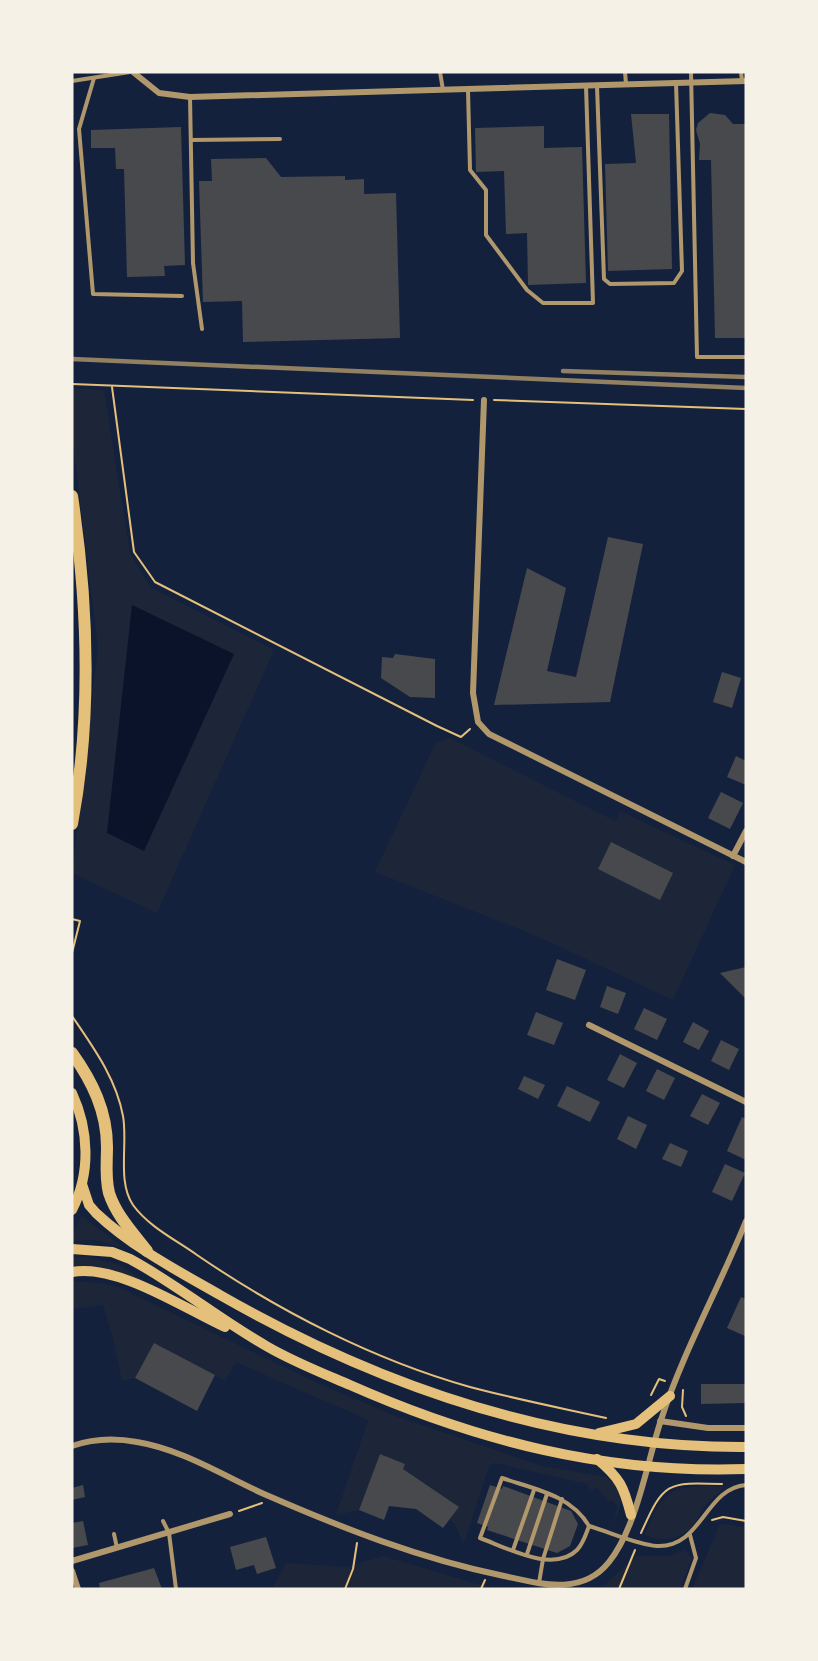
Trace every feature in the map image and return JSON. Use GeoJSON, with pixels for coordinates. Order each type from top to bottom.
{"type":"FeatureCollection","features":[{"type":"Feature","properties":{"kind":"highway"},"geometry":{"type":"LineString","coordinates":[[72,496],[81,562],[85,654],[82,745],[72,824]]}},
{"type":"Feature","properties":{"kind":"highway"},"geometry":{"type":"LineString","coordinates":[[72,1053],[94,1087],[104,1115],[107,1180],[113,1203],[147,1251]]}},
{"type":"Feature","properties":{"kind":"main road"},"geometry":{"type":"LineString","coordinates":[[72,1093],[85,1138],[86,1155],[82,1184],[72,1210]]}},
{"type":"Feature","properties":{"kind":"main road"},"geometry":{"type":"LineString","coordinates":[[82,1184],[89,1205],[96,1213],[147,1251],[245,1310],[359,1367],[442,1398],[532,1422],[592,1434],[654,1442],[746,1447]]}},
{"type":"Feature","properties":{"kind":"main road"},"geometry":{"type":"LineString","coordinates":[[72,1249],[112,1252],[130,1259],[268,1347]]}},
{"type":"Feature","properties":{"kind":"main road"},"geometry":{"type":"LineString","coordinates":[[72,1272],[92,1271],[127,1281],[375,1396],[465,1431],[536,1449],[648,1466],[746,1469]]}},
{"type":"Feature","properties":{"kind":"main road"},"geometry":{"type":"LineString","coordinates":[[592,1434],[636,1424],[670,1396]]}},
{"type":"Feature","properties":{"kind":"main road"},"geometry":{"type":"LineString","coordinates":[[597,1459],[614,1473],[624,1487],[631,1515]]}},
{"type":"Feature","properties":{"kind":"street"},"geometry":{"type":"LineString","coordinates":[[132,72],[159,93],[190,97],[744,81]]}},
{"type":"Feature","properties":{"kind":"street"},"geometry":{"type":"LineString","coordinates":[[484,400],[473,693],[478,722],[489,734],[746,862]]}},
{"type":"Feature","properties":{"kind":"street"},"geometry":{"type":"LineString","coordinates":[[733,856],[746,831]]}},
{"type":"Feature","properties":{"kind":"street"},"geometry":{"type":"LineString","coordinates":[[589,1025],[746,1102]]}},
{"type":"Feature","properties":{"kind":"street"},"geometry":{"type":"LineString","coordinates":[[72,1446],[109,1440],[151,1445],[359,1534],[457,1565],[558,1587],[580,1583],[599,1573],[610,1562],[624,1536],[648,1466],[660,1421],[746,1221]]}},
{"type":"Feature","properties":{"kind":"street"},"geometry":{"type":"LineString","coordinates":[[660,1421],[685,1426],[746,1428]]}},
{"type":"Feature","properties":{"kind":"street"},"geometry":{"type":"LineString","coordinates":[[72,1561],[230,1514]]}},
{"type":"Feature","properties":{"kind":"street"},"geometry":{"type":"LineString","coordinates":[[72,1571],[78,1589]]}},
{"type":"Feature","properties":{"kind":"lane"},"geometry":{"type":"LineString","coordinates":[[72,81],[132,72]]}},
{"type":"Feature","properties":{"kind":"lane"},"geometry":{"type":"LineString","coordinates":[[440,72],[443,91]]}},
{"type":"Feature","properties":{"kind":"lane"},"geometry":{"type":"LineString","coordinates":[[625,72],[626,85]]}},
{"type":"Feature","properties":{"kind":"lane"},"geometry":{"type":"LineString","coordinates":[[691,72],[697,357],[746,357]]}},
{"type":"Feature","properties":{"kind":"lane"},"geometry":{"type":"LineString","coordinates":[[741,72],[744,81]]}},
{"type":"Feature","properties":{"kind":"lane"},"geometry":{"type":"LineString","coordinates":[[94,78],[80,129],[93,294],[182,296]]}},
{"type":"Feature","properties":{"kind":"lane"},"geometry":{"type":"LineString","coordinates":[[597,86],[604,279],[610,284],[674,283],[682,271],[676,84]]}},
{"type":"Feature","properties":{"kind":"lane"},"geometry":{"type":"LineString","coordinates":[[468,90],[470,170],[486,190],[486,235],[527,290],[543,303],[593,303],[586,86]]}},
{"type":"Feature","properties":{"kind":"lane"},"geometry":{"type":"LineString","coordinates":[[190,97],[193,263],[202,329]]}},
{"type":"Feature","properties":{"kind":"lane"},"geometry":{"type":"LineString","coordinates":[[190,140],[280,139]]}},
{"type":"Feature","properties":{"kind":"lane"},"geometry":{"type":"LineString","coordinates":[[589,1526],[576,1551],[560,1560],[543,1559],[480,1538],[502,1478],[562,1498],[581,1512],[589,1526],[655,1546],[669,1545],[690,1535],[701,1524],[720,1497],[730,1489],[744,1485]]}},
{"type":"Feature","properties":{"kind":"lane"},"geometry":{"type":"LineString","coordinates":[[513,1550],[534,1490]]}},
{"type":"Feature","properties":{"kind":"lane"},"geometry":{"type":"LineString","coordinates":[[527,1554],[547,1494]]}},
{"type":"Feature","properties":{"kind":"lane"},"geometry":{"type":"LineString","coordinates":[[539,1583],[543,1559],[562,1498]]}},
{"type":"Feature","properties":{"kind":"lane"},"geometry":{"type":"LineString","coordinates":[[163,1521],[169,1533],[176,1589]]}},
{"type":"Feature","properties":{"kind":"lane"},"geometry":{"type":"LineString","coordinates":[[114,1534],[117,1548]]}},
{"type":"Feature","properties":{"kind":"lane"},"geometry":{"type":"LineString","coordinates":[[685,1589],[696,1558],[690,1535]]}},
{"type":"Feature","properties":{"kind":"path"},"geometry":{"type":"LineString","coordinates":[[72,384],[746,409]]}},
{"type":"Feature","properties":{"kind":"path"},"geometry":{"type":"LineString","coordinates":[[112,387],[134,552],[154,582],[461,737],[478,722]]}},
{"type":"Feature","properties":{"kind":"path"},"geometry":{"type":"LineString","coordinates":[[72,919],[80,921],[72,953]]}},
{"type":"Feature","properties":{"kind":"path"},"geometry":{"type":"LineString","coordinates":[[72,1016],[108,1071],[123,1116],[126,1186],[132,1203],[146,1220],[215,1267],[307,1320],[360,1346],[468,1386],[615,1420]]}},
{"type":"Feature","properties":{"kind":"path"},"geometry":{"type":"LineString","coordinates":[[649,1399],[659,1379],[684,1390],[682,1407],[687,1417],[685,1426]]}},
{"type":"Feature","properties":{"kind":"path"},"geometry":{"type":"LineString","coordinates":[[619,1589],[656,1500],[673,1485],[681,1483],[744,1485]]}},
{"type":"Feature","properties":{"kind":"path"},"geometry":{"type":"LineString","coordinates":[[230,1514],[276,1499]]}},
{"type":"Feature","properties":{"kind":"path"},"geometry":{"type":"LineString","coordinates":[[701,1524],[723,1517],[746,1521]]}},
{"type":"Feature","properties":{"kind":"path"},"geometry":{"type":"LineString","coordinates":[[345,1589],[353,1569],[359,1534]]}},
{"type":"Feature","properties":{"kind":"shaded area"},"geometry":{"type":"Polygon","coordinates":[[[72,388],[104,390],[130,553],[150,587],[274,650],[157,913],[72,873],[98,647],[72,436],[72,388]]]}},
{"type":"Feature","properties":{"kind":"shaded area"},"geometry":{"type":"Polygon","coordinates":[[[132,605],[234,654],[144,851],[107,833],[132,605]]]}},
{"type":"Feature","properties":{"kind":"shaded area"},"geometry":{"type":"Polygon","coordinates":[[[450,738],[607,817],[616,821],[620,811],[735,865],[673,1000],[539,937],[375,872],[435,744],[450,738]]]}},
{"type":"Feature","properties":{"kind":"shaded area"},"geometry":{"type":"Polygon","coordinates":[[[82,1216],[124,1248],[94,1240],[72,1241],[72,1234],[82,1216]]]}},
{"type":"Feature","properties":{"kind":"shaded area"},"geometry":{"type":"Polygon","coordinates":[[[83,1256],[120,1265],[146,1282],[72,1267],[72,1258],[83,1256]]]}},
{"type":"Feature","properties":{"kind":"shaded area"},"geometry":{"type":"Polygon","coordinates":[[[72,1281],[118,1287],[317,1383],[398,1417],[542,1466],[606,1477],[617,1486],[622,1499],[613,1529],[617,1506],[612,1500],[609,1502],[596,1487],[589,1493],[588,1484],[494,1463],[489,1466],[464,1543],[450,1519],[458,1507],[403,1469],[405,1464],[380,1455],[359,1510],[336,1515],[368,1420],[236,1362],[225,1381],[154,1343],[135,1378],[122,1381],[103,1305],[72,1309],[72,1281]]]}},
{"type":"Feature","properties":{"kind":"shaded area"},"geometry":{"type":"Polygon","coordinates":[[[724,1487],[703,1508],[689,1530],[670,1539],[657,1539],[645,1535],[656,1510],[667,1496],[684,1488],[724,1487]]]}},
{"type":"Feature","properties":{"kind":"shaded area"},"geometry":{"type":"Polygon","coordinates":[[[720,1524],[746,1527],[746,1589],[692,1589],[720,1524]]]}},
{"type":"Feature","properties":{"kind":"shaded area"},"geometry":{"type":"Polygon","coordinates":[[[685,1550],[692,1558],[680,1589],[600,1589],[637,1556],[671,1556],[685,1550]]]}},
{"type":"Feature","properties":{"kind":"shaded area"},"geometry":{"type":"Polygon","coordinates":[[[383,1556],[500,1589],[272,1589],[286,1563],[347,1567],[383,1556]]]}},
{"type":"Feature","properties":{"kind":"building"},"geometry":{"type":"Polygon","coordinates":[[[710,113],[725,115],[733,124],[746,124],[746,338],[715,338],[711,160],[699,160],[700,144],[696,130],[698,123],[710,113]]]}},
{"type":"Feature","properties":{"kind":"building"},"geometry":{"type":"Polygon","coordinates":[[[631,114],[669,114],[672,269],[608,271],[605,164],[636,163],[631,114]]]}},
{"type":"Feature","properties":{"kind":"building"},"geometry":{"type":"Polygon","coordinates":[[[544,126],[544,148],[582,147],[586,283],[528,285],[527,233],[506,234],[504,171],[476,172],[475,128],[544,126]]]}},
{"type":"Feature","properties":{"kind":"building"},"geometry":{"type":"Polygon","coordinates":[[[181,127],[185,265],[164,266],[165,276],[127,277],[124,169],[116,169],[115,148],[91,148],[91,130],[181,127]]]}},
{"type":"Feature","properties":{"kind":"building"},"geometry":{"type":"Polygon","coordinates":[[[266,158],[281,177],[345,176],[345,180],[364,179],[364,194],[396,193],[400,338],[243,342],[242,301],[203,302],[199,181],[212,181],[211,159],[266,158]]]}},
{"type":"Feature","properties":{"kind":"building"},"geometry":{"type":"Polygon","coordinates":[[[608,537],[643,544],[610,702],[494,705],[527,568],[566,588],[547,671],[576,677],[608,537]]]}},
{"type":"Feature","properties":{"kind":"building"},"geometry":{"type":"Polygon","coordinates":[[[395,654],[435,659],[435,698],[410,697],[381,678],[382,657],[393,658],[395,654]]]}},
{"type":"Feature","properties":{"kind":"building"},"geometry":{"type":"Polygon","coordinates":[[[722,672],[741,678],[732,708],[713,702],[722,672]]]}},
{"type":"Feature","properties":{"kind":"building"},"geometry":{"type":"Polygon","coordinates":[[[736,756],[746,761],[746,785],[727,777],[736,756]]]}},
{"type":"Feature","properties":{"kind":"building"},"geometry":{"type":"Polygon","coordinates":[[[721,792],[743,803],[730,829],[708,818],[721,792]]]}},
{"type":"Feature","properties":{"kind":"building"},"geometry":{"type":"Polygon","coordinates":[[[611,842],[673,873],[660,900],[598,869],[611,842]]]}},
{"type":"Feature","properties":{"kind":"building"},"geometry":{"type":"Polygon","coordinates":[[[557,959],[586,970],[575,1000],[546,990],[557,959]]]}},
{"type":"Feature","properties":{"kind":"building"},"geometry":{"type":"Polygon","coordinates":[[[746,967],[746,999],[720,973],[746,967]]]}},
{"type":"Feature","properties":{"kind":"building"},"geometry":{"type":"Polygon","coordinates":[[[607,986],[626,993],[618,1014],[600,1007],[607,986]]]}},
{"type":"Feature","properties":{"kind":"building"},"geometry":{"type":"Polygon","coordinates":[[[644,1008],[667,1019],[657,1040],[634,1029],[644,1008]]]}},
{"type":"Feature","properties":{"kind":"building"},"geometry":{"type":"Polygon","coordinates":[[[536,1012],[563,1023],[554,1045],[527,1035],[536,1012]]]}},
{"type":"Feature","properties":{"kind":"building"},"geometry":{"type":"Polygon","coordinates":[[[693,1022],[709,1031],[699,1050],[683,1042],[693,1022]]]}},
{"type":"Feature","properties":{"kind":"building"},"geometry":{"type":"Polygon","coordinates":[[[721,1040],[739,1049],[729,1070],[711,1061],[721,1040]]]}},
{"type":"Feature","properties":{"kind":"building"},"geometry":{"type":"Polygon","coordinates":[[[620,1054],[637,1063],[624,1088],[607,1080],[620,1054]]]}},
{"type":"Feature","properties":{"kind":"building"},"geometry":{"type":"Polygon","coordinates":[[[657,1069],[675,1078],[664,1100],[646,1091],[657,1069]]]}},
{"type":"Feature","properties":{"kind":"building"},"geometry":{"type":"Polygon","coordinates":[[[524,1076],[545,1085],[538,1099],[518,1089],[524,1076]]]}},
{"type":"Feature","properties":{"kind":"building"},"geometry":{"type":"Polygon","coordinates":[[[567,1086],[600,1102],[590,1122],[557,1106],[567,1086]]]}},
{"type":"Feature","properties":{"kind":"building"},"geometry":{"type":"Polygon","coordinates":[[[702,1094],[720,1103],[708,1125],[690,1116],[702,1094]]]}},
{"type":"Feature","properties":{"kind":"building"},"geometry":{"type":"Polygon","coordinates":[[[628,1116],[647,1125],[636,1149],[617,1139],[628,1116]]]}},
{"type":"Feature","properties":{"kind":"building"},"geometry":{"type":"Polygon","coordinates":[[[742,1117],[746,1119],[746,1160],[727,1151],[742,1117]]]}},
{"type":"Feature","properties":{"kind":"building"},"geometry":{"type":"Polygon","coordinates":[[[670,1143],[688,1151],[681,1167],[662,1159],[670,1143]]]}},
{"type":"Feature","properties":{"kind":"building"},"geometry":{"type":"Polygon","coordinates":[[[725,1164],[745,1173],[732,1201],[712,1192],[725,1164]]]}},
{"type":"Feature","properties":{"kind":"building"},"geometry":{"type":"Polygon","coordinates":[[[741,1297],[746,1299],[745,1336],[727,1328],[741,1297]]]}},
{"type":"Feature","properties":{"kind":"building"},"geometry":{"type":"Polygon","coordinates":[[[154,1343],[215,1375],[197,1411],[135,1378],[154,1343]]]}},
{"type":"Feature","properties":{"kind":"building"},"geometry":{"type":"Polygon","coordinates":[[[701,1384],[746,1384],[746,1403],[701,1404],[701,1384]]]}},
{"type":"Feature","properties":{"kind":"building"},"geometry":{"type":"Polygon","coordinates":[[[380,1454],[405,1464],[403,1469],[459,1507],[443,1528],[416,1509],[389,1506],[384,1520],[359,1510],[380,1454]]]}},
{"type":"Feature","properties":{"kind":"building"},"geometry":{"type":"Polygon","coordinates":[[[83,1485],[85,1497],[72,1500],[72,1488],[83,1485]]]}},
{"type":"Feature","properties":{"kind":"building"},"geometry":{"type":"Polygon","coordinates":[[[490,1485],[502,1489],[503,1486],[571,1511],[578,1524],[570,1546],[557,1553],[487,1530],[488,1527],[477,1523],[490,1485]]]}},
{"type":"Feature","properties":{"kind":"building"},"geometry":{"type":"Polygon","coordinates":[[[83,1521],[88,1545],[72,1548],[72,1523],[83,1521]]]}},
{"type":"Feature","properties":{"kind":"building"},"geometry":{"type":"Polygon","coordinates":[[[266,1537],[276,1568],[257,1574],[254,1565],[236,1570],[230,1547],[266,1537]]]}},
{"type":"Feature","properties":{"kind":"building"},"geometry":{"type":"Polygon","coordinates":[[[154,1568],[162,1589],[100,1589],[99,1583],[154,1568]]]}},
{"type":"Feature","properties":{"kind":"railway"},"geometry":{"type":"LineString","coordinates":[[72,359],[746,388]]}},
{"type":"Feature","properties":{"kind":"railway"},"geometry":{"type":"LineString","coordinates":[[563,371],[746,377]]}}]}
